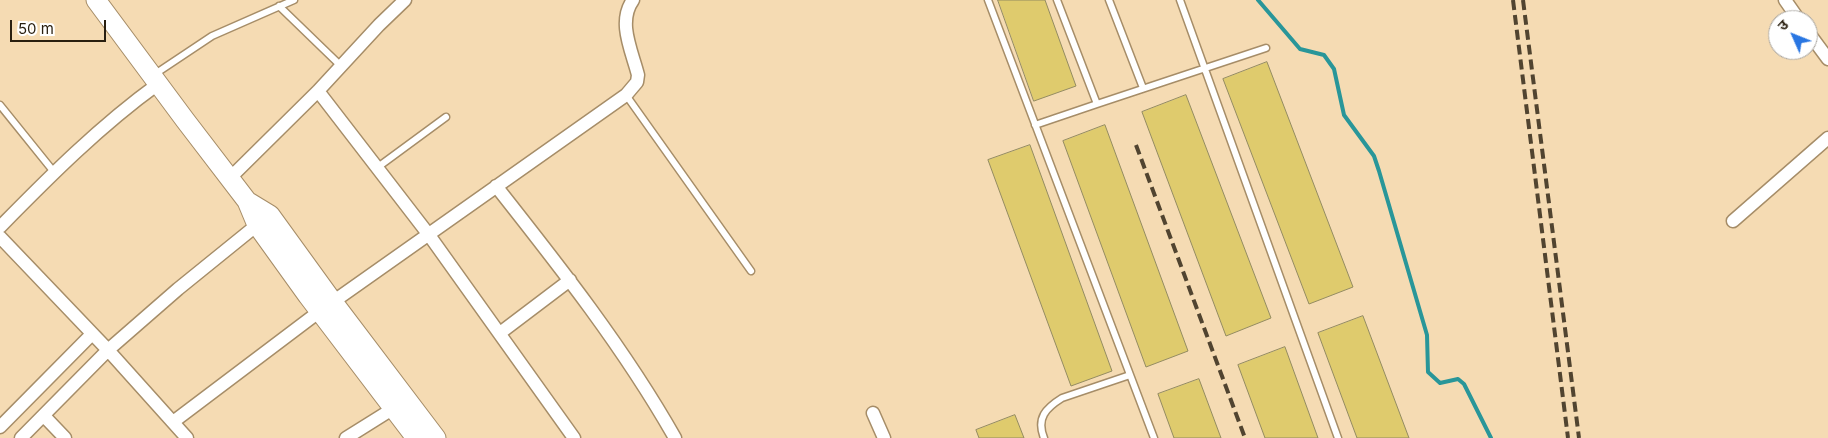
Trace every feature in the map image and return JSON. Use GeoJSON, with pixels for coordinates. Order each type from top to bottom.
{"type":"FeatureCollection","features":[{"type":"Feature","properties":{"kind":"main road"},"geometry":{"type":"LineString","coordinates":[[96,0],[263,220],[326,307],[416,438]]}},
{"type":"Feature","properties":{"kind":"main road"},"geometry":{"type":"LineString","coordinates":[[326,307],[436,438]]}},
{"type":"Feature","properties":{"kind":"street"},"geometry":{"type":"LineString","coordinates":[[230,178],[318,91],[405,0]]}},
{"type":"Feature","properties":{"kind":"street"},"geometry":{"type":"LineString","coordinates":[[172,422],[326,307],[626,95],[637,82],[638,75],[624,24],[625,15],[633,0]]}},
{"type":"Feature","properties":{"kind":"street"},"geometry":{"type":"LineString","coordinates":[[1818,46],[1828,59]]}},
{"type":"Feature","properties":{"kind":"street"},"geometry":{"type":"LineString","coordinates":[[0,227],[54,172],[155,80]]}},
{"type":"Feature","properties":{"kind":"street"},"geometry":{"type":"LineString","coordinates":[[318,91],[429,235],[574,438]]}},
{"type":"Feature","properties":{"kind":"street"},"geometry":{"type":"LineString","coordinates":[[1733,221],[1828,138]]}},
{"type":"Feature","properties":{"kind":"street"},"geometry":{"type":"LineString","coordinates":[[496,186],[570,280],[659,409],[675,438]]}},
{"type":"Feature","properties":{"kind":"street"},"geometry":{"type":"LineString","coordinates":[[21,438],[108,350],[178,289],[263,220]]}},
{"type":"Feature","properties":{"kind":"street"},"geometry":{"type":"LineString","coordinates":[[0,237],[108,350],[187,438]]}},
{"type":"Feature","properties":{"kind":"street"},"geometry":{"type":"LineString","coordinates":[[500,333],[570,280]]}},
{"type":"Feature","properties":{"kind":"street"},"geometry":{"type":"LineString","coordinates":[[0,427],[92,334]]}},
{"type":"Feature","properties":{"kind":"street"},"geometry":{"type":"LineString","coordinates":[[346,438],[394,408]]}},
{"type":"Feature","properties":{"kind":"street"},"geometry":{"type":"LineString","coordinates":[[872,413],[884,438]]}},
{"type":"Feature","properties":{"kind":"street"},"geometry":{"type":"LineString","coordinates":[[44,416],[65,438]]}},
{"type":"Feature","properties":{"kind":"lane"},"geometry":{"type":"LineString","coordinates":[[155,80],[212,36],[294,0]]}},
{"type":"Feature","properties":{"kind":"lane"},"geometry":{"type":"LineString","coordinates":[[988,0],[1154,438]]}},
{"type":"Feature","properties":{"kind":"lane"},"geometry":{"type":"LineString","coordinates":[[1057,0],[1096,104]]}},
{"type":"Feature","properties":{"kind":"lane"},"geometry":{"type":"LineString","coordinates":[[1109,0],[1143,88]]}},
{"type":"Feature","properties":{"kind":"lane"},"geometry":{"type":"LineString","coordinates":[[1180,0],[1338,438]]}},
{"type":"Feature","properties":{"kind":"lane"},"geometry":{"type":"LineString","coordinates":[[279,6],[341,66]]}},
{"type":"Feature","properties":{"kind":"lane"},"geometry":{"type":"LineString","coordinates":[[1035,125],[1266,48]]}},
{"type":"Feature","properties":{"kind":"lane"},"geometry":{"type":"LineString","coordinates":[[626,95],[751,270]]}},
{"type":"Feature","properties":{"kind":"lane"},"geometry":{"type":"LineString","coordinates":[[0,104],[54,172]]}},
{"type":"Feature","properties":{"kind":"lane"},"geometry":{"type":"LineString","coordinates":[[378,167],[446,116]]}},
{"type":"Feature","properties":{"kind":"lane"},"geometry":{"type":"LineString","coordinates":[[1044,438],[1040,427],[1045,412],[1053,404],[1062,398],[1130,374]]}},
{"type":"Feature","properties":{"kind":"building"},"geometry":{"type":"Polygon","coordinates":[[[998,0],[1045,0],[1076,86],[1034,101],[998,0]]]}},
{"type":"Feature","properties":{"kind":"building"},"geometry":{"type":"Polygon","coordinates":[[[1267,62],[1353,287],[1309,304],[1223,79],[1267,62]]]}},
{"type":"Feature","properties":{"kind":"building"},"geometry":{"type":"Polygon","coordinates":[[[1186,95],[1271,318],[1226,336],[1142,112],[1186,95]]]}},
{"type":"Feature","properties":{"kind":"building"},"geometry":{"type":"Polygon","coordinates":[[[1105,125],[1188,351],[1146,367],[1063,141],[1105,125]]]}},
{"type":"Feature","properties":{"kind":"building"},"geometry":{"type":"Polygon","coordinates":[[[1030,145],[1112,371],[1071,386],[988,160],[1030,145]]]}},
{"type":"Feature","properties":{"kind":"building"},"geometry":{"type":"Polygon","coordinates":[[[1363,316],[1409,438],[1357,438],[1318,333],[1363,316]]]}},
{"type":"Feature","properties":{"kind":"building"},"geometry":{"type":"Polygon","coordinates":[[[1285,347],[1318,438],[1265,438],[1238,365],[1285,347]]]}},
{"type":"Feature","properties":{"kind":"building"},"geometry":{"type":"Polygon","coordinates":[[[1199,379],[1221,438],[1174,438],[1158,394],[1199,379]]]}},
{"type":"Feature","properties":{"kind":"building"},"geometry":{"type":"Polygon","coordinates":[[[1015,415],[1024,438],[979,438],[976,430],[1015,415]]]}},
{"type":"Feature","properties":{"kind":"waterway"},"geometry":{"type":"LineString","coordinates":[[1258,0],[1300,49],[1324,55],[1334,69],[1344,115],[1374,156],[1379,171],[1427,335],[1428,372],[1440,383],[1458,379],[1464,384],[1491,438]]}},
{"type":"Feature","properties":{"kind":"railway"},"geometry":{"type":"LineString","coordinates":[[1513,0],[1568,438]]}},
{"type":"Feature","properties":{"kind":"railway"},"geometry":{"type":"LineString","coordinates":[[1523,0],[1579,438]]}},
{"type":"Feature","properties":{"kind":"railway"},"geometry":{"type":"LineString","coordinates":[[1136,145],[1245,438]]}}]}
